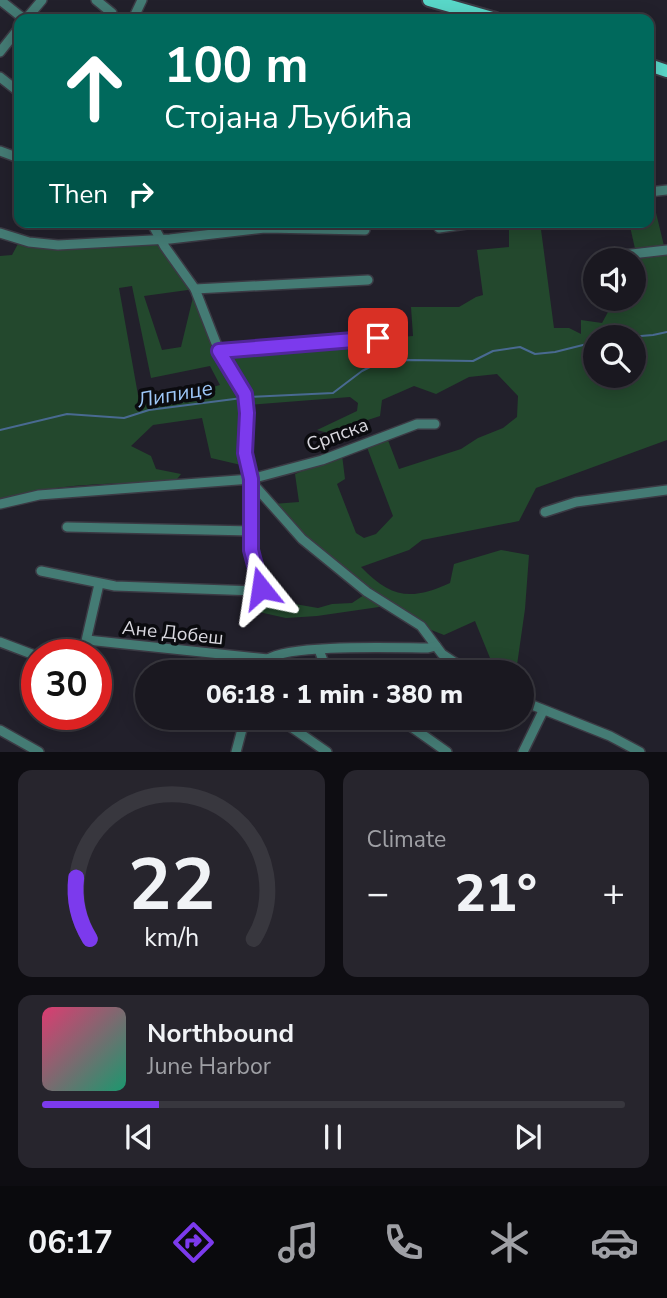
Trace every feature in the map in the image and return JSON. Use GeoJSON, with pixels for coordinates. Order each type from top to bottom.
{"type":"FeatureCollection","features":[{"type":"Feature","properties":{"kind":"main road"},"geometry":{"type":"LineString","coordinates":[[429,0],[478,14]]}},
{"type":"Feature","properties":{"kind":"street"},"geometry":{"type":"LineString","coordinates":[[1,0],[19,14]]}},
{"type":"Feature","properties":{"kind":"street"},"geometry":{"type":"LineString","coordinates":[[29,14],[42,0]]}},
{"type":"Feature","properties":{"kind":"street"},"geometry":{"type":"LineString","coordinates":[[96,0],[112,13]]}},
{"type":"Feature","properties":{"kind":"street"},"geometry":{"type":"LineString","coordinates":[[0,52],[14,34]]}},
{"type":"Feature","properties":{"kind":"street"},"geometry":{"type":"LineString","coordinates":[[0,77],[14,88]]}},
{"type":"Feature","properties":{"kind":"street"},"geometry":{"type":"LineString","coordinates":[[41,570],[99,584],[259,591],[261,588],[251,550],[251,479],[245,453],[245,398],[219,351],[195,289],[154,228]]}},
{"type":"Feature","properties":{"kind":"street"},"geometry":{"type":"LineString","coordinates":[[0,233],[29,242],[58,244],[160,239],[265,228],[365,230]]}},
{"type":"Feature","properties":{"kind":"street"},"geometry":{"type":"LineString","coordinates":[[646,252],[667,250]]}},
{"type":"Feature","properties":{"kind":"street"},"geometry":{"type":"LineString","coordinates":[[195,289],[368,280]]}},
{"type":"Feature","properties":{"kind":"street"},"geometry":{"type":"LineString","coordinates":[[219,351],[394,337]]}},
{"type":"Feature","properties":{"kind":"street","name":"Српска"},"geometry":{"type":"LineString","coordinates":[[0,504],[50,494],[251,479],[322,460],[417,424],[435,424]]}},
{"type":"Feature","properties":{"kind":"street"},"geometry":{"type":"LineString","coordinates":[[251,479],[302,539],[367,593],[421,626],[442,654],[451,660]]}},
{"type":"Feature","properties":{"kind":"street"},"geometry":{"type":"LineString","coordinates":[[545,512],[576,502],[667,490]]}},
{"type":"Feature","properties":{"kind":"street"},"geometry":{"type":"LineString","coordinates":[[67,527],[252,531]]}},
{"type":"Feature","properties":{"kind":"street"},"geometry":{"type":"LineString","coordinates":[[87,639],[99,584]]}},
{"type":"Feature","properties":{"kind":"street"},"geometry":{"type":"LineString","coordinates":[[0,642],[21,650]]}},
{"type":"Feature","properties":{"kind":"street","name":"Ане Добеш"},"geometry":{"type":"LineString","coordinates":[[112,643],[268,659],[279,653],[436,646]]}},
{"type":"Feature","properties":{"kind":"street"},"geometry":{"type":"LineString","coordinates":[[318,650],[323,660]]}},
{"type":"Feature","properties":{"kind":"street"},"geometry":{"type":"LineString","coordinates":[[534,707],[616,739],[640,752]]}},
{"type":"Feature","properties":{"kind":"street"},"geometry":{"type":"LineString","coordinates":[[523,752],[543,711]]}},
{"type":"Feature","properties":{"kind":"street"},"geometry":{"type":"LineString","coordinates":[[0,730],[38,752]]}},
{"type":"Feature","properties":{"kind":"street"},"geometry":{"type":"LineString","coordinates":[[236,752],[242,730]]}},
{"type":"Feature","properties":{"kind":"street"},"geometry":{"type":"LineString","coordinates":[[295,730],[327,752]]}},
{"type":"Feature","properties":{"kind":"street"},"geometry":{"type":"LineString","coordinates":[[416,730],[447,752]]}},
{"type":"Feature","properties":{"kind":"green space"},"geometry":{"type":"Polygon","coordinates":[[[654,204],[667,250],[667,440],[536,488],[519,521],[422,540],[409,550],[361,567],[382,585],[402,593],[413,594],[450,583],[454,564],[501,550],[529,555],[518,660],[490,658],[475,621],[444,635],[421,626],[378,599],[379,607],[317,616],[286,618],[259,612],[262,604],[283,602],[318,608],[352,603],[367,593],[302,539],[273,504],[299,502],[295,474],[342,455],[345,479],[337,484],[356,533],[364,538],[376,534],[393,516],[365,442],[386,435],[399,469],[461,449],[478,438],[503,428],[517,417],[518,396],[497,374],[469,377],[436,394],[414,386],[382,400],[380,416],[328,433],[317,430],[357,411],[358,403],[350,397],[246,405],[243,389],[227,366],[238,391],[241,406],[241,465],[211,458],[202,418],[153,425],[131,446],[151,456],[156,469],[181,474],[174,483],[65,487],[0,499],[0,256],[12,255],[19,242],[58,245],[160,239],[195,289],[220,351],[413,336],[411,307],[459,307],[483,295],[477,250],[509,247],[509,228],[541,228],[554,328],[569,328],[581,334],[581,320],[602,323],[608,312],[646,311],[646,248],[635,248],[630,228],[654,228],[654,204]],[[132,286],[119,288],[138,395],[158,402],[220,385],[210,366],[151,378],[132,286]],[[195,289],[144,296],[162,350],[181,347],[195,289]]]}},
{"type":"Feature","properties":{"kind":"waterway","name":"Липице"},"geometry":{"type":"LineString","coordinates":[[646,336],[667,332]]}},
{"type":"Feature","properties":{"kind":"waterway","name":"Липице"},"geometry":{"type":"LineString","coordinates":[[248,397],[333,393],[362,371],[378,363],[408,360],[473,361],[493,351],[520,347],[535,354],[583,345]]}},
{"type":"Feature","properties":{"kind":"waterway","name":"Липице"},"geometry":{"type":"LineString","coordinates":[[0,430],[67,414],[124,418],[149,410],[242,398]]}},
{"type":"Feature","properties":{"kind":"route"},"geometry":{"type":"LineString","coordinates":[[261,588],[251,550],[251,479],[246,467],[245,453],[245,394],[219,351],[378,338]]}}]}
